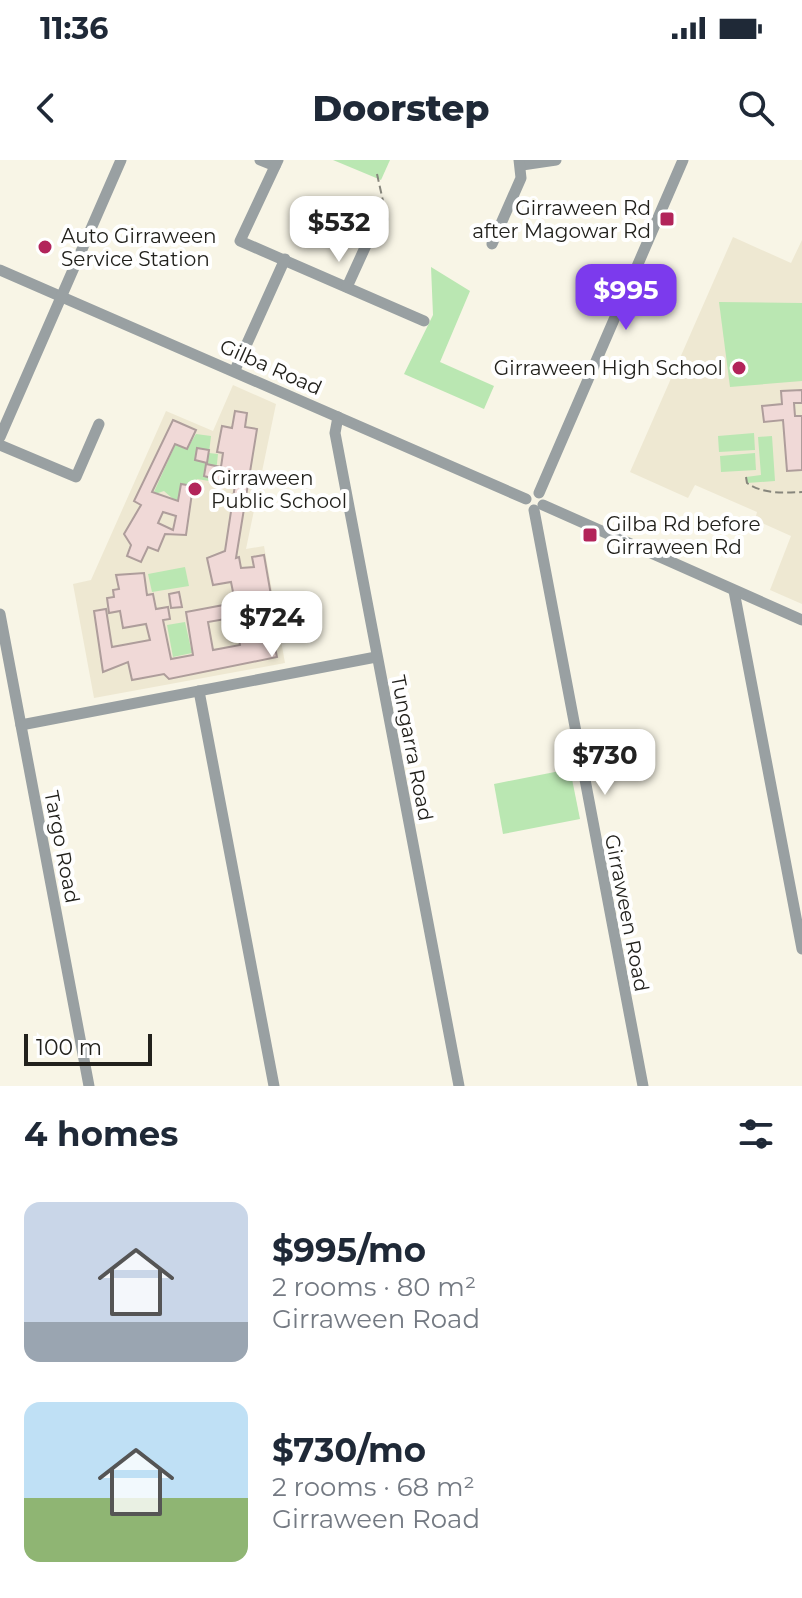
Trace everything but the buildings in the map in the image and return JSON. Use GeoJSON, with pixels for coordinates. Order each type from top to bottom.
{"type":"FeatureCollection","features":[{"type":"Feature","properties":{"kind":"street"},"geometry":{"type":"LineString","coordinates":[[0,437],[121,160]]}},
{"type":"Feature","properties":{"kind":"street"},"geometry":{"type":"LineString","coordinates":[[260,160],[276,163],[240,241],[424,321]]}},
{"type":"Feature","properties":{"kind":"street"},"geometry":{"type":"LineString","coordinates":[[492,244],[521,178],[520,162],[556,160]]}},
{"type":"Feature","properties":{"kind":"street"},"geometry":{"type":"LineString","coordinates":[[683,160],[539,503],[802,620]]}},
{"type":"Feature","properties":{"kind":"street"},"geometry":{"type":"LineString","coordinates":[[347,287],[373,230],[383,219]]}},
{"type":"Feature","properties":{"kind":"street"},"geometry":{"type":"LineString","coordinates":[[235,370],[285,259]]}},
{"type":"Feature","properties":{"kind":"street","name":"Gilba Road"},"geometry":{"type":"LineString","coordinates":[[0,270],[526,499],[527,506],[539,503]]}},
{"type":"Feature","properties":{"kind":"street","name":"Tungarra Road"},"geometry":{"type":"LineString","coordinates":[[338,417],[335,433],[459,1086]]}},
{"type":"Feature","properties":{"kind":"street"},"geometry":{"type":"LineString","coordinates":[[0,445],[76,477],[99,424]]}},
{"type":"Feature","properties":{"kind":"street","name":"Girraween Road"},"geometry":{"type":"LineString","coordinates":[[539,503],[643,1086]]}},
{"type":"Feature","properties":{"kind":"street"},"geometry":{"type":"LineString","coordinates":[[734,591],[802,949]]}},
{"type":"Feature","properties":{"kind":"street","name":"Targo Road"},"geometry":{"type":"LineString","coordinates":[[0,614],[89,1086]]}},
{"type":"Feature","properties":{"kind":"street"},"geometry":{"type":"LineString","coordinates":[[21,725],[376,657]]}},
{"type":"Feature","properties":{"kind":"street"},"geometry":{"type":"LineString","coordinates":[[199,691],[274,1086]]}},
{"type":"Feature","properties":{"kind":"path"},"geometry":{"type":"LineString","coordinates":[[377,174],[385,206],[383,219]]}},
{"type":"Feature","properties":{"kind":"path"},"geometry":{"type":"LineString","coordinates":[[746,477],[747,483],[754,488],[775,493],[802,492]]}},
{"type":"Feature","properties":{"kind":"shaded area","name":"Girraween High School"},"geometry":{"type":"Polygon","coordinates":[[[733,237],[791,263],[802,240],[802,604],[770,590],[791,536],[755,520],[757,512],[695,485],[688,498],[630,472],[733,237]]]}},
{"type":"Feature","properties":{"kind":"shaded area","name":"Girraween Public School"},"geometry":{"type":"Polygon","coordinates":[[[233,385],[276,404],[246,549],[264,546],[285,663],[94,698],[73,584],[91,580],[166,411],[213,431],[233,385]]]}},
{"type":"Feature","properties":{"kind":"green space"},"geometry":{"type":"Polygon","coordinates":[[[333,160],[390,160],[381,180],[333,160]]]}},
{"type":"Feature","properties":{"kind":"green space"},"geometry":{"type":"Polygon","coordinates":[[[431,267],[470,291],[440,362],[494,386],[484,409],[404,374],[433,315],[431,267]]]}},
{"type":"Feature","properties":{"kind":"green space"},"geometry":{"type":"Polygon","coordinates":[[[719,302],[802,303],[802,381],[730,387],[719,302]]]}},
{"type":"Feature","properties":{"kind":"green space"},"geometry":{"type":"Polygon","coordinates":[[[754,433],[755,450],[719,452],[718,436],[754,433]]]}},
{"type":"Feature","properties":{"kind":"green space"},"geometry":{"type":"Polygon","coordinates":[[[196,434],[211,436],[209,453],[218,454],[215,482],[197,479],[188,512],[164,491],[158,493],[154,509],[148,505],[178,439],[186,442],[183,448],[187,449],[196,434]]]}},
{"type":"Feature","properties":{"kind":"green space"},"geometry":{"type":"Polygon","coordinates":[[[772,436],[775,481],[747,483],[746,477],[761,475],[758,437],[772,436]]]}},
{"type":"Feature","properties":{"kind":"green space"},"geometry":{"type":"Polygon","coordinates":[[[755,453],[756,470],[721,472],[720,456],[755,453]]]}},
{"type":"Feature","properties":{"kind":"green space"},"geometry":{"type":"Polygon","coordinates":[[[185,567],[189,586],[152,592],[148,574],[185,567]]]}},
{"type":"Feature","properties":{"kind":"green space"},"geometry":{"type":"Polygon","coordinates":[[[185,622],[192,653],[173,657],[167,625],[185,622]]]}},
{"type":"Feature","properties":{"kind":"green space"},"geometry":{"type":"Polygon","coordinates":[[[570,769],[580,819],[503,834],[494,784],[570,769]]]}},
{"type":"Feature","properties":{"kind":"place","name":"Girraween Rd after Magowar Rd"},"geometry":{"type":"Point","coordinates":[667,219]}},
{"type":"Feature","properties":{"kind":"place","name":"Auto Girraween Service Station"},"geometry":{"type":"Point","coordinates":[45,247]}},
{"type":"Feature","properties":{"kind":"place","name":"Girraween High School"},"geometry":{"type":"Point","coordinates":[739,368]}},
{"type":"Feature","properties":{"kind":"place","name":"Girraween Public School"},"geometry":{"type":"Point","coordinates":[195,489]}},
{"type":"Feature","properties":{"kind":"place","name":"Gilba Rd before Girraween Rd"},"geometry":{"type":"Point","coordinates":[590,535]}}]}
